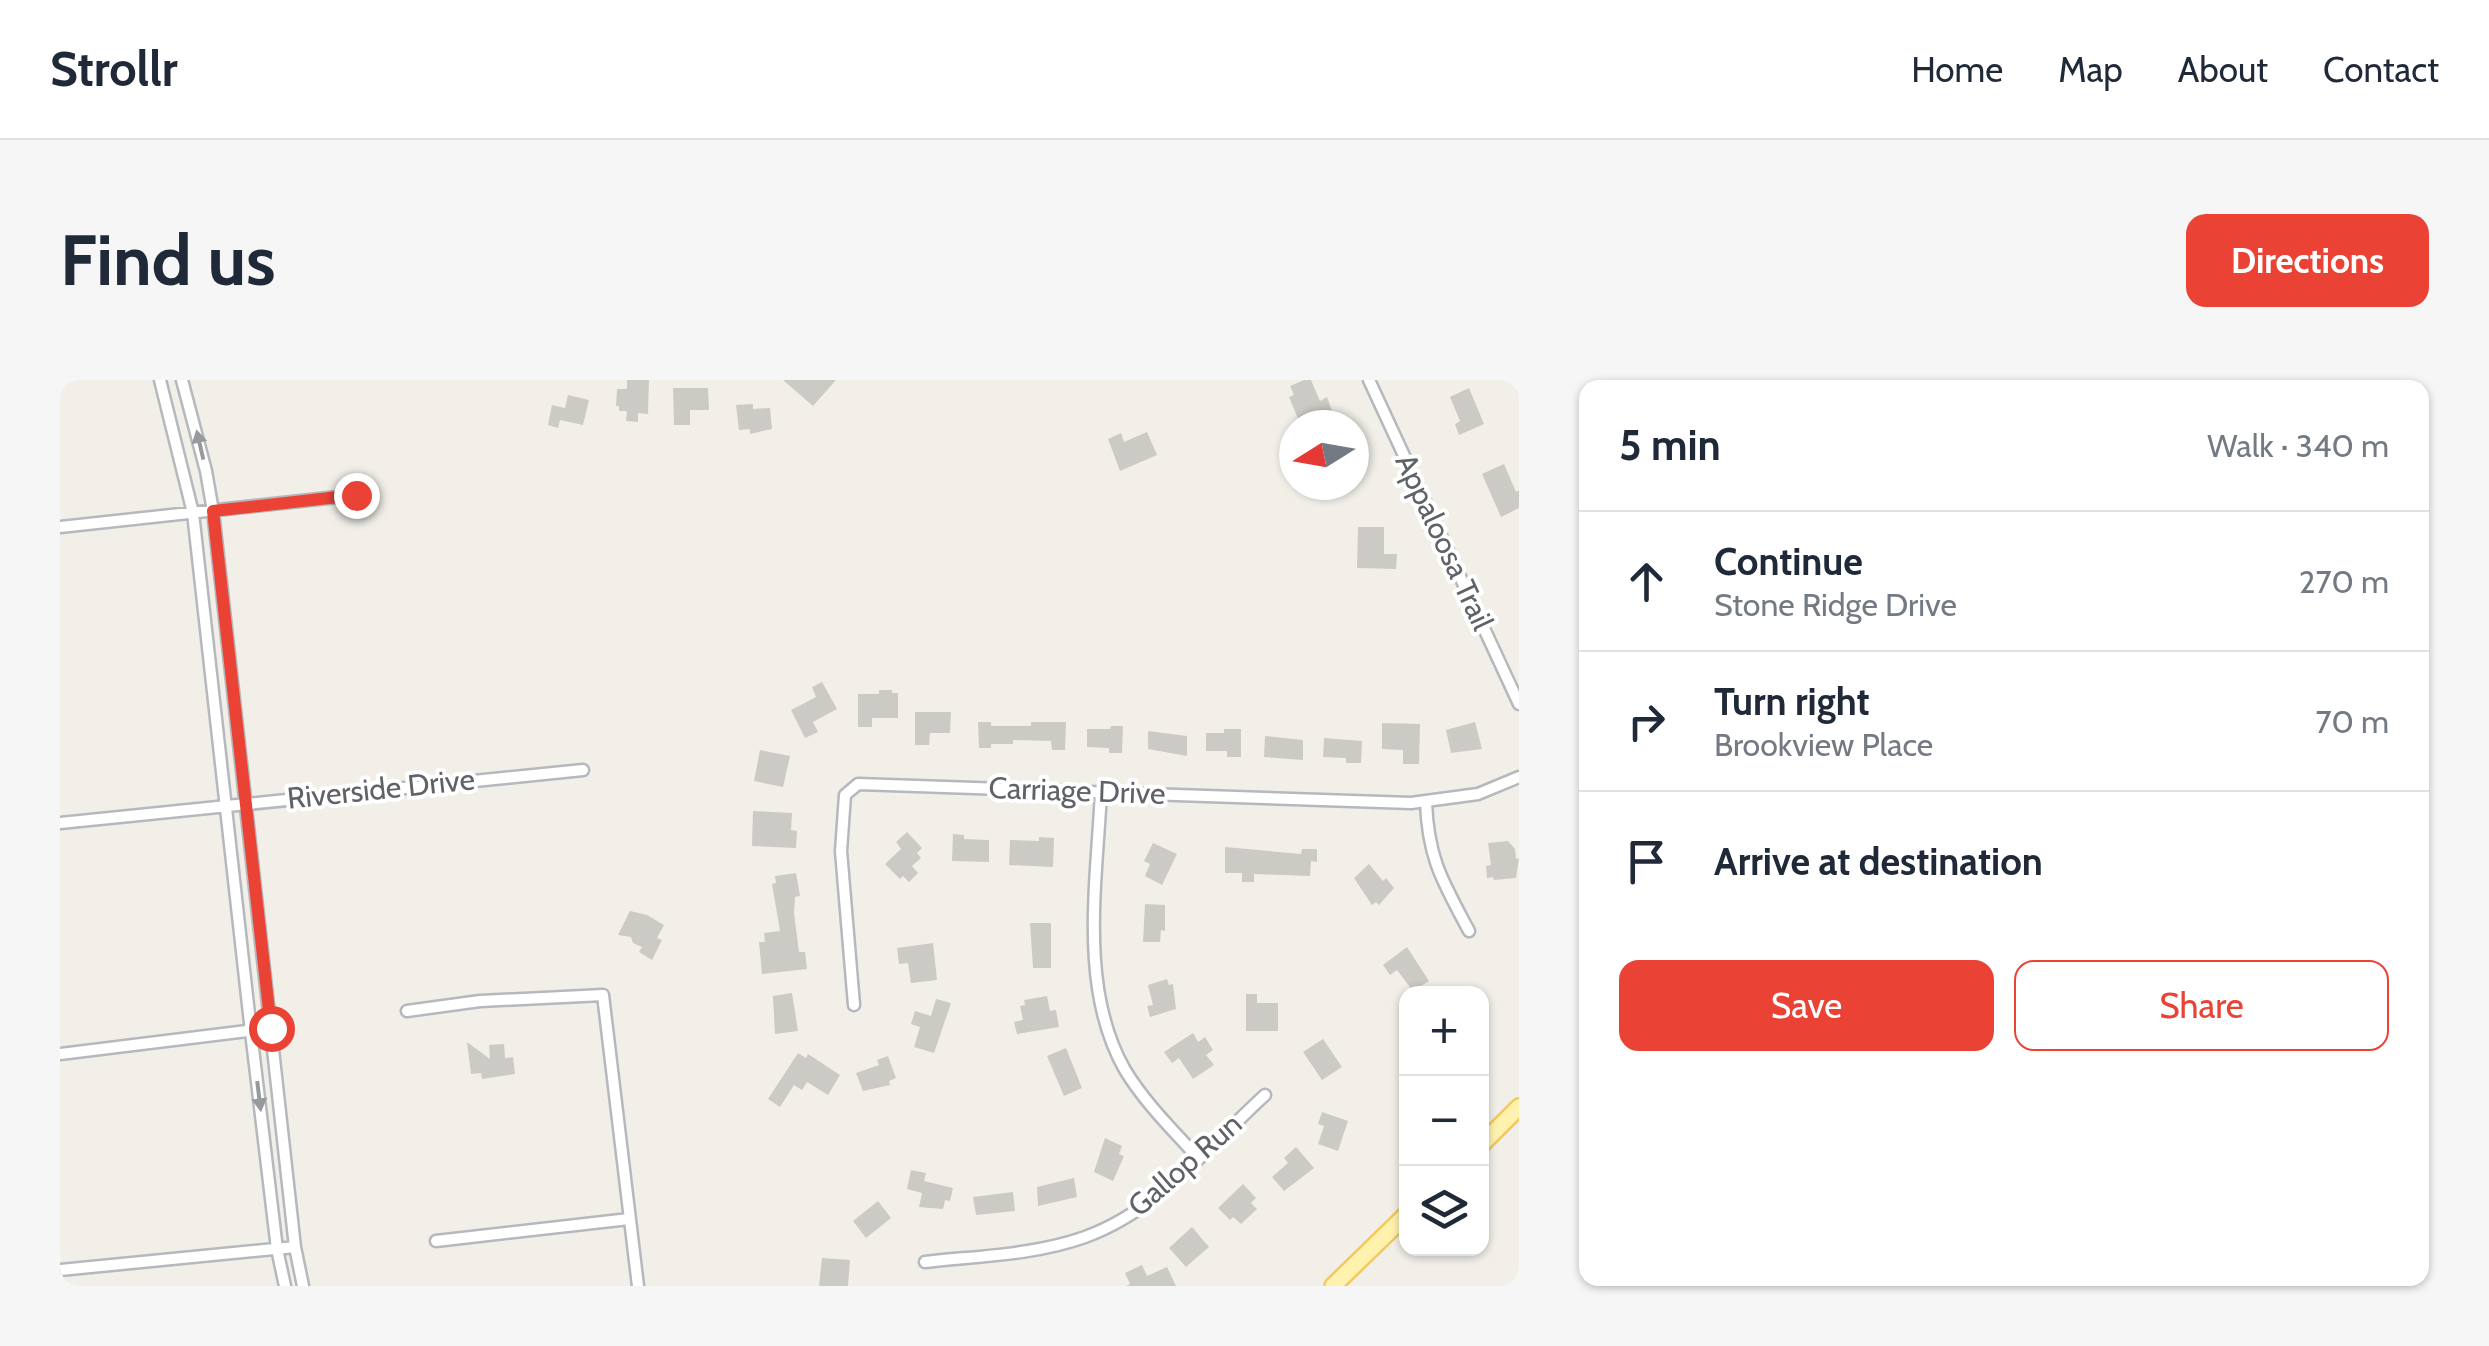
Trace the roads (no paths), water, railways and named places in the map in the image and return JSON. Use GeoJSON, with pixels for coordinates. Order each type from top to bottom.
{"type":"FeatureCollection","features":[{"type":"Feature","properties":{"kind":"main road"},"geometry":{"type":"LineString","coordinates":[[1489,1137],[1519,1108]]}},
{"type":"Feature","properties":{"kind":"main road"},"geometry":{"type":"LineString","coordinates":[[1333,1286],[1399,1223]]}},
{"type":"Feature","properties":{"kind":"street"},"geometry":{"type":"LineString","coordinates":[[160,380],[194,512],[251,1032],[277,1249],[285,1286]]}},
{"type":"Feature","properties":{"kind":"street"},"geometry":{"type":"LineString","coordinates":[[182,380],[213,511],[295,1247],[303,1286]]}},
{"type":"Feature","properties":{"kind":"street","name":"Appaloosa Trail"},"geometry":{"type":"LineString","coordinates":[[1369,380],[1519,704]]}},
{"type":"Feature","properties":{"kind":"street"},"geometry":{"type":"LineString","coordinates":[[60,527],[356,495]]}},
{"type":"Feature","properties":{"kind":"street","name":"Riverside Drive"},"geometry":{"type":"LineString","coordinates":[[60,823],[583,770]]}},
{"type":"Feature","properties":{"kind":"street","name":"Carriage Drive"},"geometry":{"type":"LineString","coordinates":[[854,1005],[841,851],[845,795],[858,784],[1426,802],[1478,794],[1519,777]]}},
{"type":"Feature","properties":{"kind":"street"},"geometry":{"type":"LineString","coordinates":[[1101,792],[1096,964],[1105,1022],[1134,1082],[1198,1158]]}},
{"type":"Feature","properties":{"kind":"street"},"geometry":{"type":"LineString","coordinates":[[1426,802],[1432,859],[1469,931]]}},
{"type":"Feature","properties":{"kind":"street"},"geometry":{"type":"LineString","coordinates":[[406,1011],[480,1001],[602,995],[638,1286]]}},
{"type":"Feature","properties":{"kind":"street"},"geometry":{"type":"LineString","coordinates":[[60,1054],[271,1028]]}},
{"type":"Feature","properties":{"kind":"street","name":"Gallop Run"},"geometry":{"type":"LineString","coordinates":[[926,1262],[1026,1250],[1083,1238],[1127,1218],[1151,1201],[1265,1096]]}},
{"type":"Feature","properties":{"kind":"street"},"geometry":{"type":"LineString","coordinates":[[436,1240],[630,1218]]}},
{"type":"Feature","properties":{"kind":"street"},"geometry":{"type":"LineString","coordinates":[[60,1270],[295,1247]]}}]}
